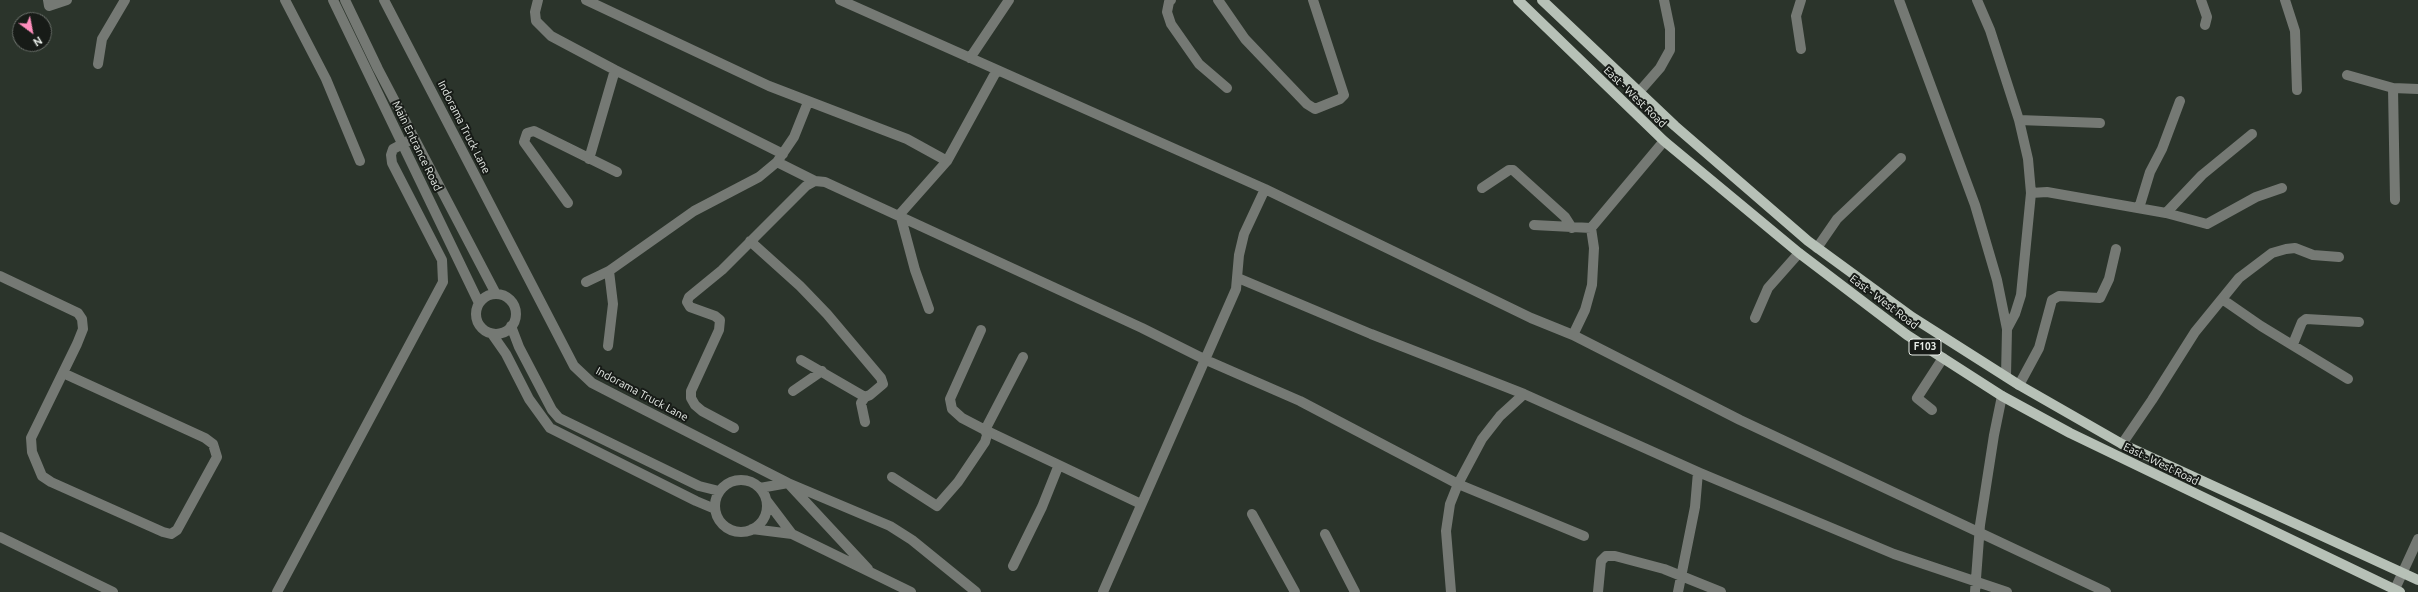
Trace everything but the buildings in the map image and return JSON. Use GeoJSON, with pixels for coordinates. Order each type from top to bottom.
{"type":"FeatureCollection","features":[{"type":"Feature","properties":{"kind":"main road","name":"East - West Road"},"geometry":{"type":"LineString","coordinates":[[1518,0],[1664,141],[1799,253],[1907,335],[2002,396],[2114,455],[2397,591]]}},
{"type":"Feature","properties":{"kind":"main road","name":"East - West Road"},"geometry":{"type":"LineString","coordinates":[[1542,0],[1675,126],[1817,248],[1912,317],[2019,385],[2122,444],[2418,580]]}},
{"type":"Feature","properties":{"kind":"street"},"geometry":{"type":"LineString","coordinates":[[48,0],[49,6],[67,0]]}},
{"type":"Feature","properties":{"kind":"street"},"geometry":{"type":"LineString","coordinates":[[98,64],[102,39],[125,0]]}},
{"type":"Feature","properties":{"kind":"street"},"geometry":{"type":"LineString","coordinates":[[285,0],[326,79],[360,161]]}},
{"type":"Feature","properties":{"kind":"street","name":"Main Entrance Road"},"geometry":{"type":"LineString","coordinates":[[333,0],[401,144],[479,303]]}},
{"type":"Feature","properties":{"kind":"street"},"geometry":{"type":"LineString","coordinates":[[345,0],[414,138],[496,294]]}},
{"type":"Feature","properties":{"kind":"street","name":"Indorama Truck Lane"},"geometry":{"type":"LineString","coordinates":[[384,0],[574,366],[597,385],[788,483],[890,526],[912,540],[976,592]]}},
{"type":"Feature","properties":{"kind":"street"},"geometry":{"type":"LineString","coordinates":[[538,0],[535,12],[539,26],[551,36],[780,158],[815,181],[839,186],[900,214],[1142,328],[1206,360],[1300,401],[1458,484],[1584,536]]}},
{"type":"Feature","properties":{"kind":"street"},"geometry":{"type":"LineString","coordinates":[[586,0],[808,102],[907,139],[947,161]]}},
{"type":"Feature","properties":{"kind":"street"},"geometry":{"type":"LineString","coordinates":[[840,0],[1265,189],[1531,318],[1573,335],[1740,420],[2106,592]]}},
{"type":"Feature","properties":{"kind":"street"},"geometry":{"type":"LineString","coordinates":[[970,58],[1009,0]]}},
{"type":"Feature","properties":{"kind":"street"},"geometry":{"type":"LineString","coordinates":[[1171,0],[1168,2],[1167,12],[1170,24],[1199,64],[1227,88]]}},
{"type":"Feature","properties":{"kind":"street"},"geometry":{"type":"LineString","coordinates":[[1218,0],[1245,39],[1307,104],[1315,109],[1340,99],[1344,95],[1313,0]]}},
{"type":"Feature","properties":{"kind":"street"},"geometry":{"type":"LineString","coordinates":[[1639,92],[1660,68],[1670,50],[1670,29],[1664,0]]}},
{"type":"Feature","properties":{"kind":"street"},"geometry":{"type":"LineString","coordinates":[[1801,0],[1796,16],[1801,49]]}},
{"type":"Feature","properties":{"kind":"street"},"geometry":{"type":"LineString","coordinates":[[1899,0],[1975,205],[1997,280],[2007,329],[2006,376]]}},
{"type":"Feature","properties":{"kind":"street"},"geometry":{"type":"LineString","coordinates":[[1977,0],[1990,30],[2019,120],[2028,159],[2031,193],[2021,295],[2015,314],[2007,329]]}},
{"type":"Feature","properties":{"kind":"street"},"geometry":{"type":"LineString","coordinates":[[2201,0],[2207,17],[2204,25]]}},
{"type":"Feature","properties":{"kind":"street"},"geometry":{"type":"LineString","coordinates":[[2285,0],[2295,31],[2297,90]]}},
{"type":"Feature","properties":{"kind":"street"},"geometry":{"type":"LineString","coordinates":[[588,159],[615,70]]}},
{"type":"Feature","properties":{"kind":"street"},"geometry":{"type":"LineString","coordinates":[[900,214],[947,161],[996,70]]}},
{"type":"Feature","properties":{"kind":"street"},"geometry":{"type":"LineString","coordinates":[[2347,75],[2393,88],[2418,89]]}},
{"type":"Feature","properties":{"kind":"street"},"geometry":{"type":"LineString","coordinates":[[2393,88],[2395,200]]}},
{"type":"Feature","properties":{"kind":"street"},"geometry":{"type":"LineString","coordinates":[[2139,208],[2150,172],[2162,149],[2180,101]]}},
{"type":"Feature","properties":{"kind":"street"},"geometry":{"type":"LineString","coordinates":[[586,282],[609,271],[679,221],[759,177],[780,158],[794,137],[808,102]]}},
{"type":"Feature","properties":{"kind":"street"},"geometry":{"type":"LineString","coordinates":[[2019,120],[2100,123]]}},
{"type":"Feature","properties":{"kind":"street"},"geometry":{"type":"LineString","coordinates":[[568,203],[524,142],[527,132],[534,131],[616,172]]}},
{"type":"Feature","properties":{"kind":"street"},"geometry":{"type":"LineString","coordinates":[[2166,213],[2202,175],[2252,134]]}},
{"type":"Feature","properties":{"kind":"street"},"geometry":{"type":"LineString","coordinates":[[277,592],[443,282],[442,260],[392,163],[390,155],[393,149],[414,138]]}},
{"type":"Feature","properties":{"kind":"street"},"geometry":{"type":"LineString","coordinates":[[1573,335],[1585,310],[1592,285],[1594,248],[1592,228],[1664,141]]}},
{"type":"Feature","properties":{"kind":"street"},"geometry":{"type":"LineString","coordinates":[[1817,248],[1837,219],[1901,158]]}},
{"type":"Feature","properties":{"kind":"street"},"geometry":{"type":"LineString","coordinates":[[1482,188],[1508,170],[1513,170],[1565,217],[1572,228]]}},
{"type":"Feature","properties":{"kind":"street"},"geometry":{"type":"LineString","coordinates":[[734,428],[702,411],[695,405],[691,398],[691,391],[719,330],[720,320],[715,316],[690,307],[687,302],[689,297],[722,270],[791,199],[806,186],[815,181]]}},
{"type":"Feature","properties":{"kind":"street"},"geometry":{"type":"LineString","coordinates":[[2031,193],[2047,192],[2166,213],[2211,224],[2256,197],[2282,188]]}},
{"type":"Feature","properties":{"kind":"street"},"geometry":{"type":"LineString","coordinates":[[1103,592],[1236,289],[1238,278],[1238,255],[1244,234],[1265,189]]}},
{"type":"Feature","properties":{"kind":"street"},"geometry":{"type":"LineString","coordinates":[[900,214],[914,270],[929,309]]}},
{"type":"Feature","properties":{"kind":"street"},"geometry":{"type":"LineString","coordinates":[[1534,225],[1592,228]]}},
{"type":"Feature","properties":{"kind":"street"},"geometry":{"type":"LineString","coordinates":[[750,241],[800,286],[881,378],[883,384],[881,387],[865,397],[861,403],[865,422]]}},
{"type":"Feature","properties":{"kind":"street"},"geometry":{"type":"LineString","coordinates":[[2122,444],[2195,332],[2239,278],[2272,253],[2295,248],[2313,255],[2339,257]]}},
{"type":"Feature","properties":{"kind":"street"},"geometry":{"type":"LineString","coordinates":[[2019,385],[2039,348],[2052,300],[2059,296],[2100,298],[2109,279],[2116,249]]}},
{"type":"Feature","properties":{"kind":"street"},"geometry":{"type":"LineString","coordinates":[[1755,318],[1768,288],[1799,253]]}},
{"type":"Feature","properties":{"kind":"street"},"geometry":{"type":"LineString","coordinates":[[608,346],[613,304],[609,271]]}},
{"type":"Feature","properties":{"kind":"street"},"geometry":{"type":"LineString","coordinates":[[0,276],[78,313],[82,319],[83,329],[64,373],[31,438],[32,452],[42,476],[50,482],[163,532],[171,534],[177,530],[216,457],[213,444],[205,438],[64,373]]}},
{"type":"Feature","properties":{"kind":"street"},"geometry":{"type":"LineString","coordinates":[[1238,278],[1371,334],[1524,394],[1698,472],[1894,554],[1977,580],[2007,592]]}},
{"type":"Feature","properties":{"kind":"street"},"geometry":{"type":"LineString","coordinates":[[492,334],[506,331],[511,326],[516,316],[514,305],[506,297],[496,294],[483,298],[479,303],[476,319],[482,329],[492,334],[506,354],[529,399],[550,428],[715,509]]}},
{"type":"Feature","properties":{"kind":"street"},"geometry":{"type":"LineString","coordinates":[[2222,299],[2348,379]]}},
{"type":"Feature","properties":{"kind":"street"},"geometry":{"type":"LineString","coordinates":[[2293,344],[2302,322],[2306,319],[2359,322]]}},
{"type":"Feature","properties":{"kind":"street"},"geometry":{"type":"LineString","coordinates":[[511,326],[519,347],[559,418],[699,486],[719,491]]}},
{"type":"Feature","properties":{"kind":"street"},"geometry":{"type":"LineString","coordinates":[[981,330],[950,399],[950,404],[962,418],[1058,467],[1141,504]]}},
{"type":"Feature","properties":{"kind":"street"},"geometry":{"type":"LineString","coordinates":[[892,477],[937,506],[958,482],[985,442],[987,435],[985,430],[1023,358]]}},
{"type":"Feature","properties":{"kind":"street"},"geometry":{"type":"LineString","coordinates":[[1932,410],[1917,398],[1943,358]]}},
{"type":"Feature","properties":{"kind":"street"},"geometry":{"type":"LineString","coordinates":[[800,360],[822,371],[865,397]]}},
{"type":"Feature","properties":{"kind":"street"},"geometry":{"type":"LineString","coordinates":[[794,391],[822,371]]}},
{"type":"Feature","properties":{"kind":"street"},"geometry":{"type":"LineString","coordinates":[[1451,592],[1446,531],[1450,504],[1458,484],[1482,440],[1500,416],[1524,394]]}},
{"type":"Feature","properties":{"kind":"street"},"geometry":{"type":"LineString","coordinates":[[1976,592],[1979,533],[1994,435],[2002,396]]}},
{"type":"Feature","properties":{"kind":"street"},"geometry":{"type":"LineString","coordinates":[[1013,566],[1042,508],[1058,467]]}},
{"type":"Feature","properties":{"kind":"street"},"geometry":{"type":"LineString","coordinates":[[1678,592],[1682,577],[1698,472]]}},
{"type":"Feature","properties":{"kind":"street"},"geometry":{"type":"LineString","coordinates":[[792,534],[767,501],[760,488],[746,480],[739,480],[731,482],[719,491],[715,509],[720,520],[726,527],[739,532],[752,529],[792,534],[911,592]]}},
{"type":"Feature","properties":{"kind":"street"},"geometry":{"type":"LineString","coordinates":[[760,488],[788,483],[872,573]]}},
{"type":"Feature","properties":{"kind":"street"},"geometry":{"type":"LineString","coordinates":[[752,529],[764,518],[767,501]]}},
{"type":"Feature","properties":{"kind":"street"},"geometry":{"type":"LineString","coordinates":[[1252,514],[1295,592]]}},
{"type":"Feature","properties":{"kind":"street"},"geometry":{"type":"LineString","coordinates":[[1325,534],[1355,592]]}},
{"type":"Feature","properties":{"kind":"street"},"geometry":{"type":"LineString","coordinates":[[0,537],[113,592]]}},
{"type":"Feature","properties":{"kind":"street"},"geometry":{"type":"LineString","coordinates":[[2397,591],[2402,572],[2418,539]]}},
{"type":"Feature","properties":{"kind":"street"},"geometry":{"type":"LineString","coordinates":[[1598,592],[1601,561],[1606,556],[1627,558],[1664,569],[1721,592]]}}]}
